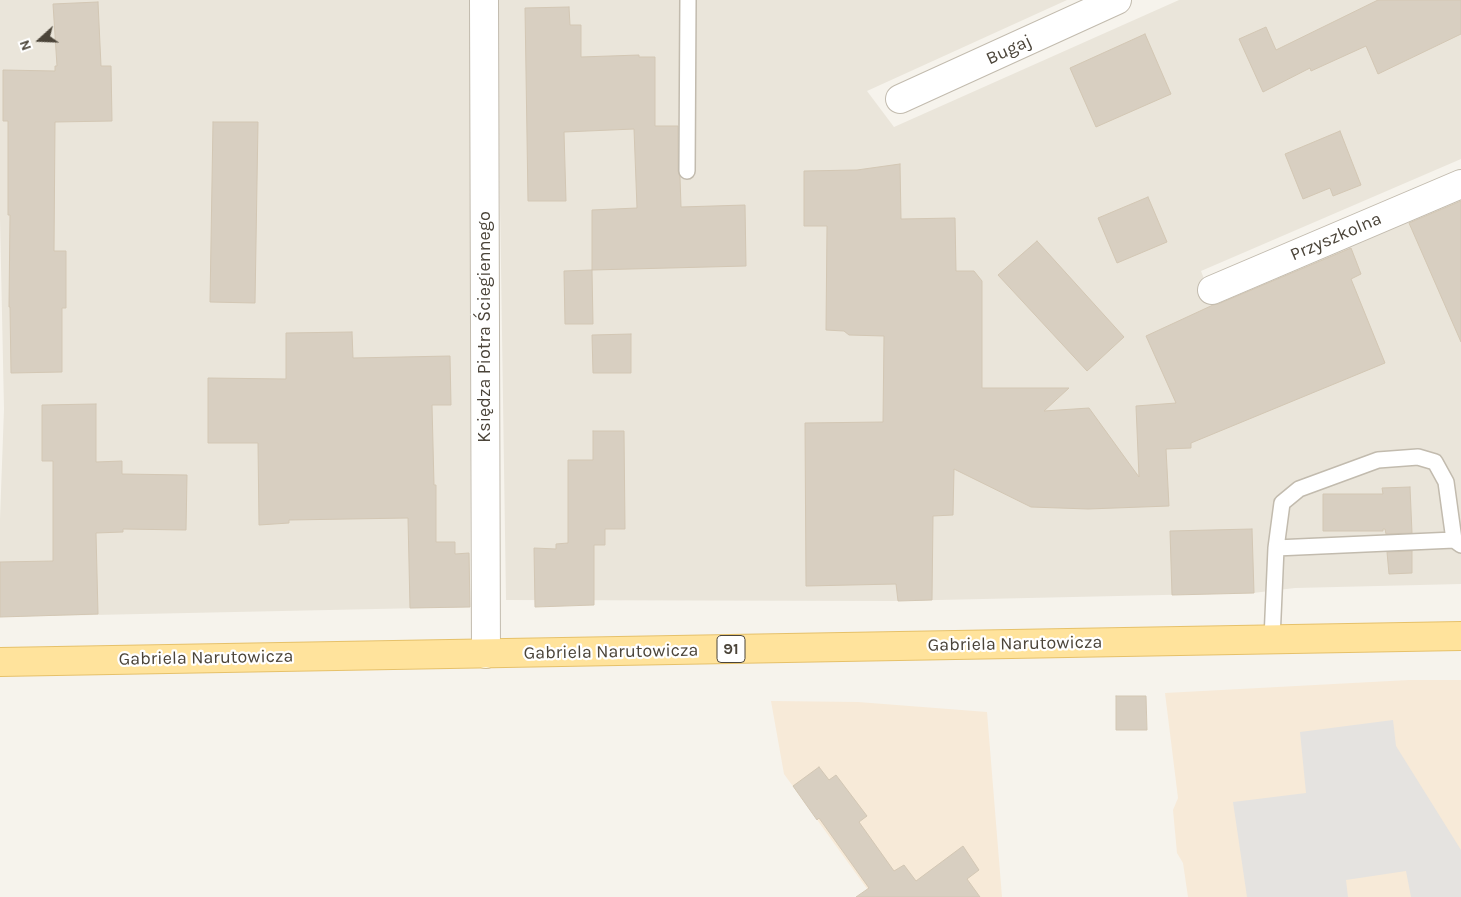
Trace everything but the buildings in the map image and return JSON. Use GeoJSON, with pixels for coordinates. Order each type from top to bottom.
{"type":"FeatureCollection","features":[{"type":"Feature","properties":{"kind":"main road","name":"Gabriela Narutowicza"},"geometry":{"type":"LineString","coordinates":[[0,662],[1461,636]]}},
{"type":"Feature","properties":{"kind":"street","name":"Księdza Piotra Ściegiennego"},"geometry":{"type":"LineString","coordinates":[[484,0],[486,654]]}},
{"type":"Feature","properties":{"kind":"street","name":"Bugaj"},"geometry":{"type":"LineString","coordinates":[[900,99],[1117,0]]}},
{"type":"Feature","properties":{"kind":"street","name":"Przyszkolna"},"geometry":{"type":"LineString","coordinates":[[1212,290],[1461,184]]}},
{"type":"Feature","properties":{"kind":"lane"},"geometry":{"type":"LineString","coordinates":[[687,171],[688,0]]}},
{"type":"Feature","properties":{"kind":"lane"},"geometry":{"type":"LineString","coordinates":[[1272,639],[1276,548],[1282,503],[1299,489],[1378,460],[1418,457],[1435,462],[1446,482],[1458,543],[1276,548]]}},
{"type":"Feature","properties":{"kind":"shaded area"},"geometry":{"type":"Polygon","coordinates":[[[0,0],[470,0],[470,607],[0,617],[0,519],[4,409],[0,218],[0,0]]]}},
{"type":"Feature","properties":{"kind":"shaded area"},"geometry":{"type":"Polygon","coordinates":[[[497,0],[1067,0],[867,91],[894,127],[1179,0],[1461,0],[1461,159],[1201,271],[1213,302],[1461,196],[1461,584],[1295,588],[1253,593],[893,601],[506,600],[497,0]]]}},
{"type":"Feature","properties":{"kind":"shaded area"},"geometry":{"type":"Polygon","coordinates":[[[1409,680],[1461,680],[1461,897],[1188,897],[1183,863],[1177,853],[1173,810],[1178,798],[1165,693],[1409,680]]]}},
{"type":"Feature","properties":{"kind":"shaded area"},"geometry":{"type":"Polygon","coordinates":[[[771,701],[858,702],[987,712],[1002,897],[873,897],[784,774],[771,701]]]}},
{"type":"Feature","properties":{"kind":"shaded area"},"geometry":{"type":"Polygon","coordinates":[[[1393,720],[1396,746],[1461,850],[1461,897],[1411,897],[1406,871],[1346,880],[1348,897],[1247,897],[1233,802],[1306,793],[1300,732],[1393,720]]]}}]}
